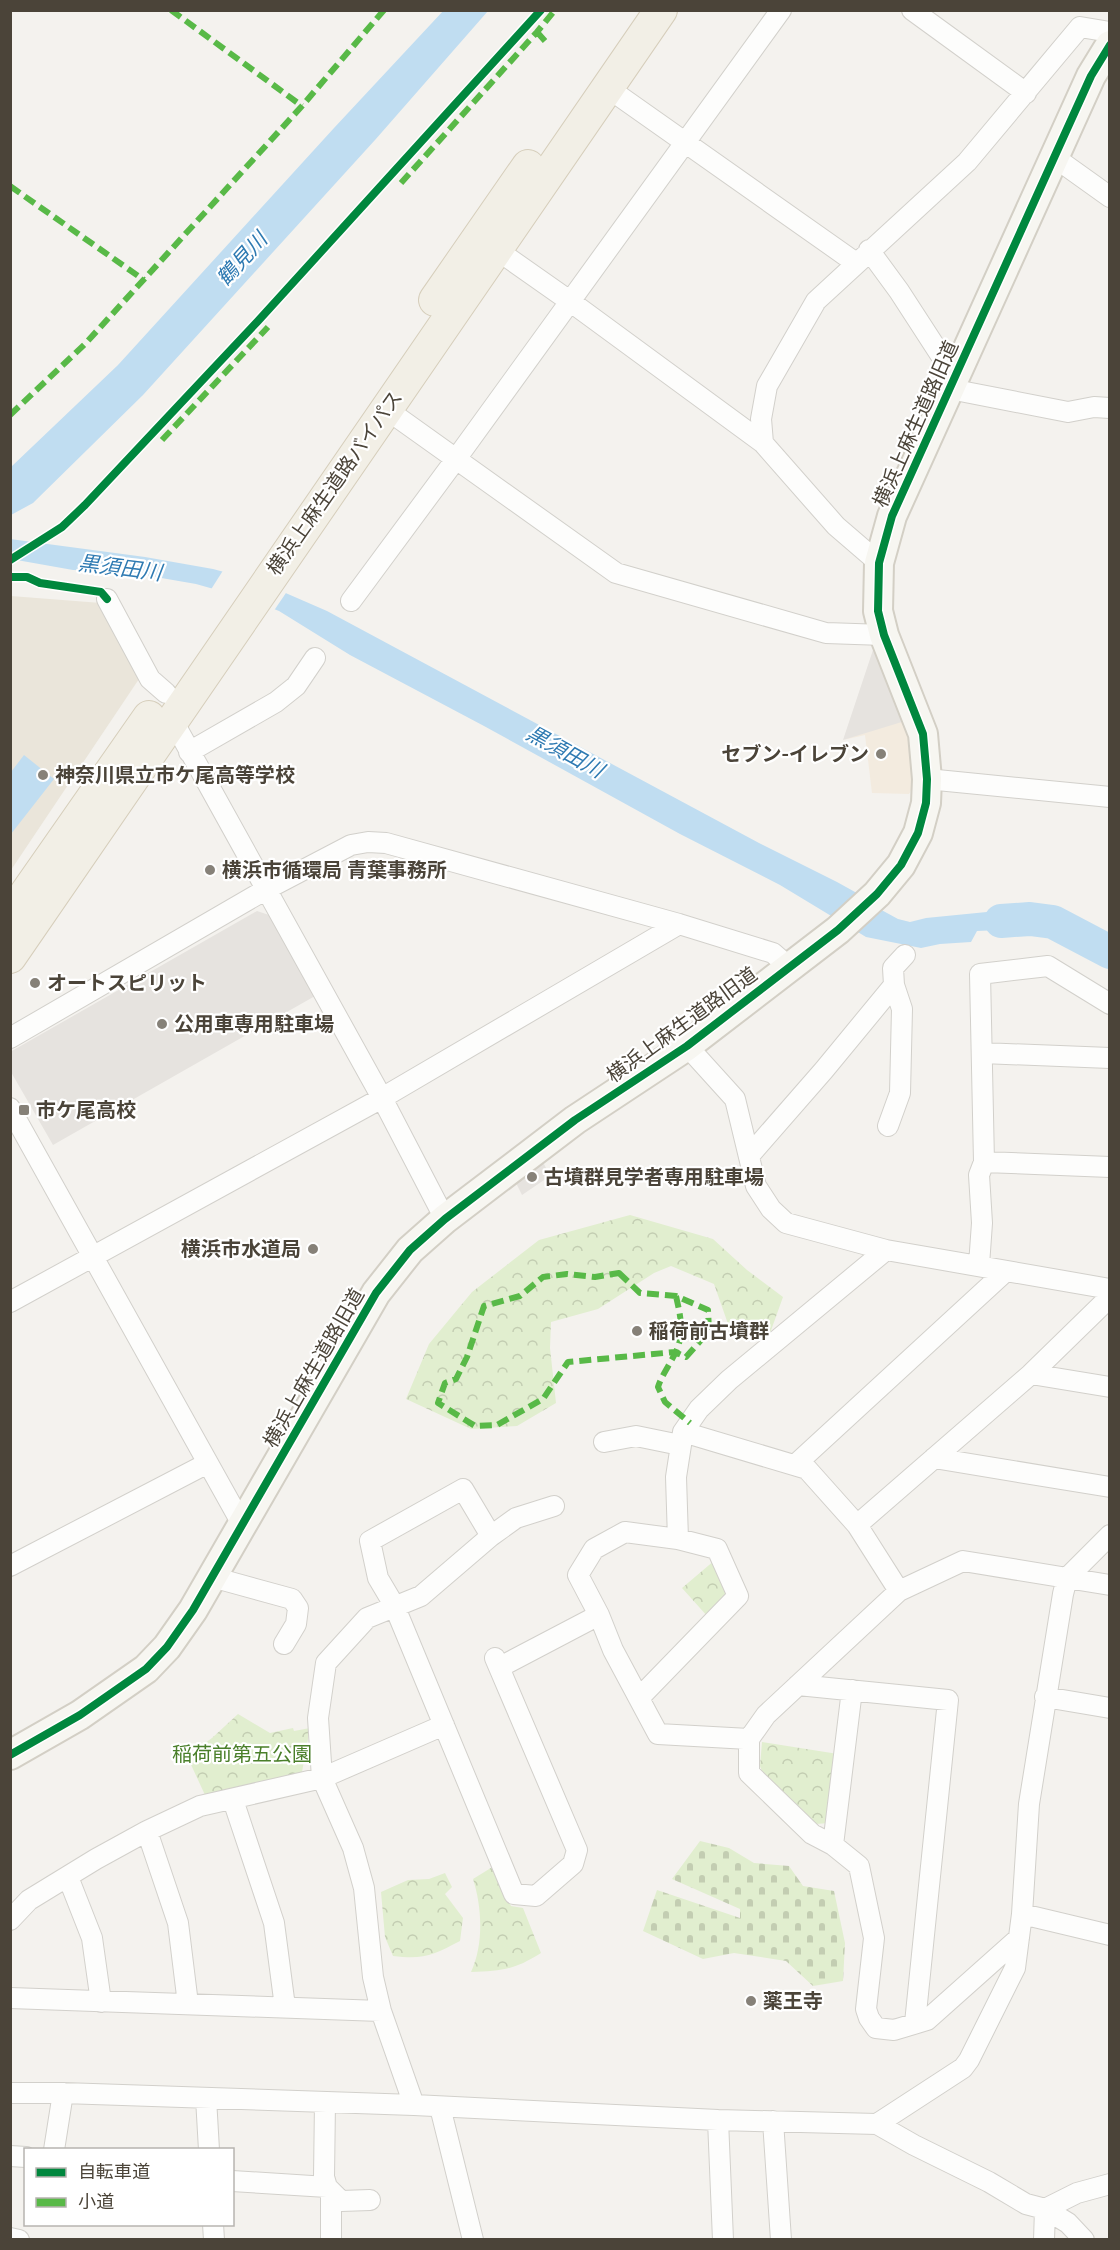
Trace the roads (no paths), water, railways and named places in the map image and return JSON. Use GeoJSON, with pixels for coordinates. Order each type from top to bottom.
{"type":"FeatureCollection","features":[{"type":"Feature","properties":{"kind":"main road","name":"横浜上麻生道路バイパス"},"geometry":{"type":"LineString","coordinates":[[262,572],[478,237],[637,10]]}},
{"type":"Feature","properties":{"kind":"main road","name":"横浜上麻生道路バイパス"},"geometry":{"type":"LineString","coordinates":[[10,957],[169,707],[237,607],[386,409],[662,10]]}},
{"type":"Feature","properties":{"kind":"main road","name":"横浜上麻生道路バイパス"},"geometry":{"type":"LineString","coordinates":[[10,916],[169,707]]}},
{"type":"Feature","properties":{"kind":"street"},"geometry":{"type":"LineString","coordinates":[[351,601],[782,10]]}},
{"type":"Feature","properties":{"kind":"street"},"geometry":{"type":"LineString","coordinates":[[912,10],[1026,93]]}},
{"type":"Feature","properties":{"kind":"street"},"geometry":{"type":"LineString","coordinates":[[763,443],[761,419],[767,386],[816,301],[967,162],[1080,27],[1110,32]]}},
{"type":"Feature","properties":{"kind":"street","name":"横浜上麻生道路旧道"},"geometry":{"type":"LineString","coordinates":[[10,1755],[80,1715],[146,1669],[167,1647],[193,1610],[376,1293],[410,1250],[445,1219],[575,1120],[687,1046],[838,930],[877,894],[901,865],[918,833],[926,803],[927,779],[923,734],[884,635],[878,611],[879,563],[892,516],[1090,76],[1109,45]]}},
{"type":"Feature","properties":{"kind":"street"},"geometry":{"type":"LineString","coordinates":[[608,88],[862,257],[899,291],[947,365],[954,380],[1068,412],[1094,407],[1110,408]]}},
{"type":"Feature","properties":{"kind":"street"},"geometry":{"type":"LineString","coordinates":[[1054,157],[1110,197]]}},
{"type":"Feature","properties":{"kind":"street"},"geometry":{"type":"LineString","coordinates":[[497,250],[763,443],[836,526],[879,563]]}},
{"type":"Feature","properties":{"kind":"street"},"geometry":{"type":"LineString","coordinates":[[386,409],[616,573],[826,633],[884,635]]}},
{"type":"Feature","properties":{"kind":"street"},"geometry":{"type":"LineString","coordinates":[[107,599],[150,679],[169,707],[189,752],[382,1098],[445,1219]]}},
{"type":"Feature","properties":{"kind":"street"},"geometry":{"type":"LineString","coordinates":[[189,752],[276,702],[296,686],[315,658]]}},
{"type":"Feature","properties":{"kind":"street"},"geometry":{"type":"LineString","coordinates":[[927,779],[1110,797]]}},
{"type":"Feature","properties":{"kind":"street"},"geometry":{"type":"LineString","coordinates":[[10,1038],[265,890],[351,845],[368,842],[386,843],[679,924],[773,953],[789,966]]}},
{"type":"Feature","properties":{"kind":"street"},"geometry":{"type":"LineString","coordinates":[[10,1302],[382,1098],[679,924]]}},
{"type":"Feature","properties":{"kind":"street"},"geometry":{"type":"LineString","coordinates":[[888,1126],[900,1092],[902,1008],[894,985],[892,968],[905,955]]}},
{"type":"Feature","properties":{"kind":"street"},"geometry":{"type":"LineString","coordinates":[[979,1265],[982,1223],[979,1175],[984,1162],[980,974],[1048,966],[1110,1004]]}},
{"type":"Feature","properties":{"kind":"street"},"geometry":{"type":"LineString","coordinates":[[749,1156],[894,985]]}},
{"type":"Feature","properties":{"kind":"street"},"geometry":{"type":"LineString","coordinates":[[687,1046],[735,1100],[756,1186],[771,1209],[786,1223],[886,1250],[1110,1289]]}},
{"type":"Feature","properties":{"kind":"street"},"geometry":{"type":"LineString","coordinates":[[982,1053],[1110,1058]]}},
{"type":"Feature","properties":{"kind":"street"},"geometry":{"type":"LineString","coordinates":[[10,1108],[242,1524]]}},
{"type":"Feature","properties":{"kind":"street"},"geometry":{"type":"LineString","coordinates":[[984,1162],[1110,1167]]}},
{"type":"Feature","properties":{"kind":"street"},"geometry":{"type":"LineString","coordinates":[[678,1539],[676,1477],[682,1439],[699,1409],[729,1380],[886,1250]]}},
{"type":"Feature","properties":{"kind":"street"},"geometry":{"type":"LineString","coordinates":[[795,1466],[1005,1272]]}},
{"type":"Feature","properties":{"kind":"street"},"geometry":{"type":"LineString","coordinates":[[857,1525],[1031,1374],[1110,1298]]}},
{"type":"Feature","properties":{"kind":"street"},"geometry":{"type":"LineString","coordinates":[[1031,1374],[1110,1387]]}},
{"type":"Feature","properties":{"kind":"street"},"geometry":{"type":"LineString","coordinates":[[604,1442],[636,1436],[682,1439],[807,1469],[857,1525],[899,1591]]}},
{"type":"Feature","properties":{"kind":"street"},"geometry":{"type":"LineString","coordinates":[[934,1458],[1110,1487]]}},
{"type":"Feature","properties":{"kind":"street"},"geometry":{"type":"LineString","coordinates":[[10,1566],[208,1463]]}},
{"type":"Feature","properties":{"kind":"street"},"geometry":{"type":"LineString","coordinates":[[491,1536],[463,1489],[370,1541],[378,1578],[394,1605],[514,1894],[536,1896],[573,1864],[577,1850],[497,1663],[599,1615]]}},
{"type":"Feature","properties":{"kind":"street"},"geometry":{"type":"LineString","coordinates":[[414,2105],[381,2011],[373,1977],[361,1878],[353,1848],[322,1778],[318,1718],[326,1663],[367,1618],[394,1605],[421,1596],[491,1536],[516,1518],[554,1506]]}},
{"type":"Feature","properties":{"kind":"street"},"geometry":{"type":"LineString","coordinates":[[639,1698],[738,1596],[717,1549],[678,1539],[625,1532],[594,1549],[578,1575],[599,1615],[613,1650],[658,1734],[749,1739]]}},
{"type":"Feature","properties":{"kind":"street"},"geometry":{"type":"LineString","coordinates":[[877,2124],[963,2068],[1015,1968],[1022,1914],[1029,1804],[1045,1697],[1067,1578],[1110,1535]]}},
{"type":"Feature","properties":{"kind":"street"},"geometry":{"type":"LineString","coordinates":[[1019,1938],[927,2020],[894,2030],[876,2028],[866,2009],[874,1938],[859,1866],[832,1845],[812,1834],[749,1773],[749,1739],[766,1715],[899,1591],[963,1561],[1110,1585]]}},
{"type":"Feature","properties":{"kind":"street"},"geometry":{"type":"LineString","coordinates":[[212,1577],[292,1599],[298,1608],[296,1624],[284,1644]]}},
{"type":"Feature","properties":{"kind":"street"},"geometry":{"type":"LineString","coordinates":[[798,1685],[948,1700],[915,2023]]}},
{"type":"Feature","properties":{"kind":"street"},"geometry":{"type":"LineString","coordinates":[[832,1845],[852,1690]]}},
{"type":"Feature","properties":{"kind":"street"},"geometry":{"type":"LineString","coordinates":[[1045,1697],[1110,1708]]}},
{"type":"Feature","properties":{"kind":"street"},"geometry":{"type":"LineString","coordinates":[[10,1920],[29,1900],[147,1831],[200,1806],[322,1778],[444,1725]]}},
{"type":"Feature","properties":{"kind":"street"},"geometry":{"type":"LineString","coordinates":[[233,1800],[274,1923],[285,2007]]}},
{"type":"Feature","properties":{"kind":"street"},"geometry":{"type":"LineString","coordinates":[[147,1831],[177,1923],[188,2004]]}},
{"type":"Feature","properties":{"kind":"street"},"geometry":{"type":"LineString","coordinates":[[68,1877],[92,1938],[101,2002]]}},
{"type":"Feature","properties":{"kind":"street"},"geometry":{"type":"LineString","coordinates":[[1022,1914],[1110,1935]]}},
{"type":"Feature","properties":{"kind":"street"},"geometry":{"type":"LineString","coordinates":[[10,1998],[381,2011]]}},
{"type":"Feature","properties":{"kind":"street"},"geometry":{"type":"LineString","coordinates":[[10,2093],[414,2105],[718,2120],[877,2124],[989,2182],[1026,2204],[1045,2209],[1068,2223],[1084,2240]]}},
{"type":"Feature","properties":{"kind":"street"},"geometry":{"type":"LineString","coordinates":[[54,2148],[63,2093]]}},
{"type":"Feature","properties":{"kind":"street"},"geometry":{"type":"LineString","coordinates":[[206,2098],[209,2148]]}},
{"type":"Feature","properties":{"kind":"street"},"geometry":{"type":"LineString","coordinates":[[325,2102],[324,2177],[329,2190],[331,2240]]}},
{"type":"Feature","properties":{"kind":"street"},"geometry":{"type":"LineString","coordinates":[[440,2107],[473,2240]]}},
{"type":"Feature","properties":{"kind":"street"},"geometry":{"type":"LineString","coordinates":[[718,2120],[723,2240]]}},
{"type":"Feature","properties":{"kind":"street"},"geometry":{"type":"LineString","coordinates":[[773,2121],[781,2240]]}},
{"type":"Feature","properties":{"kind":"street"},"geometry":{"type":"LineString","coordinates":[[234,2181],[329,2190],[341,2201],[369,2200]]}},
{"type":"Feature","properties":{"kind":"street"},"geometry":{"type":"LineString","coordinates":[[1045,2209],[1077,2193],[1110,2184]]}},
{"type":"Feature","properties":{"kind":"street"},"geometry":{"type":"LineString","coordinates":[[1044,2240],[1045,2209]]}},
{"type":"Feature","properties":{"kind":"street"},"geometry":{"type":"LineString","coordinates":[[10,2238],[19,2240]]}},
{"type":"Feature","properties":{"kind":"water","name":"鶴見川"},"geometry":{"type":"Polygon","coordinates":[[[444,10],[488,11],[375,140],[143,395],[33,503],[11,515],[11,467],[118,365],[444,10]]]}},
{"type":"Feature","properties":{"kind":"water"},"geometry":{"type":"Polygon","coordinates":[[[10,539],[145,557],[213,569],[258,581],[327,611],[759,843],[837,882],[898,919],[910,922],[926,918],[1007,910],[1047,913],[1046,928],[977,931],[971,942],[921,948],[866,937],[780,885],[680,834],[350,655],[279,611],[249,599],[196,584],[121,571],[73,570],[11,559],[10,539]]]}},
{"type":"Feature","properties":{"kind":"water"},"geometry":{"type":"Polygon","coordinates":[[[24,755],[54,779],[11,834],[11,772],[24,755]]]}},
{"type":"Feature","properties":{"kind":"waterway","name":"黒須田川"},"geometry":{"type":"LineString","coordinates":[[1001,921],[1030,919],[1053,922],[1110,952]]}},
{"type":"Feature","properties":{"kind":"place","name":"セブン-イレブン"},"geometry":{"type":"Point","coordinates":[881,754]}},
{"type":"Feature","properties":{"kind":"place","name":"神奈川県立市ケ尾高等学校"},"geometry":{"type":"Point","coordinates":[43,775]}},
{"type":"Feature","properties":{"kind":"place","name":"横浜市循環局 青葉事務所"},"geometry":{"type":"Point","coordinates":[210,870]}},
{"type":"Feature","properties":{"kind":"place","name":"オートスピリット"},"geometry":{"type":"Point","coordinates":[35,983]}},
{"type":"Feature","properties":{"kind":"place","name":"公用車専用駐車場"},"geometry":{"type":"Point","coordinates":[162,1024]}},
{"type":"Feature","properties":{"kind":"place","name":"市ケ尾高校"},"geometry":{"type":"Point","coordinates":[24,1110]}},
{"type":"Feature","properties":{"kind":"place","name":"古墳群見学者専用駐車場"},"geometry":{"type":"Point","coordinates":[532,1177]}},
{"type":"Feature","properties":{"kind":"place","name":"横浜市水道局"},"geometry":{"type":"Point","coordinates":[313,1249]}},
{"type":"Feature","properties":{"kind":"place","name":"稲荷前古墳群"},"geometry":{"type":"Point","coordinates":[637,1331]}},
{"type":"Feature","properties":{"kind":"place","name":"薬王寺"},"geometry":{"type":"Point","coordinates":[751,2001]}},
{"type":"Feature","properties":{"kind":"park label","name":"稲荷前第五公園"},"geometry":{"type":"Point","coordinates":[242,1754]}}]}
